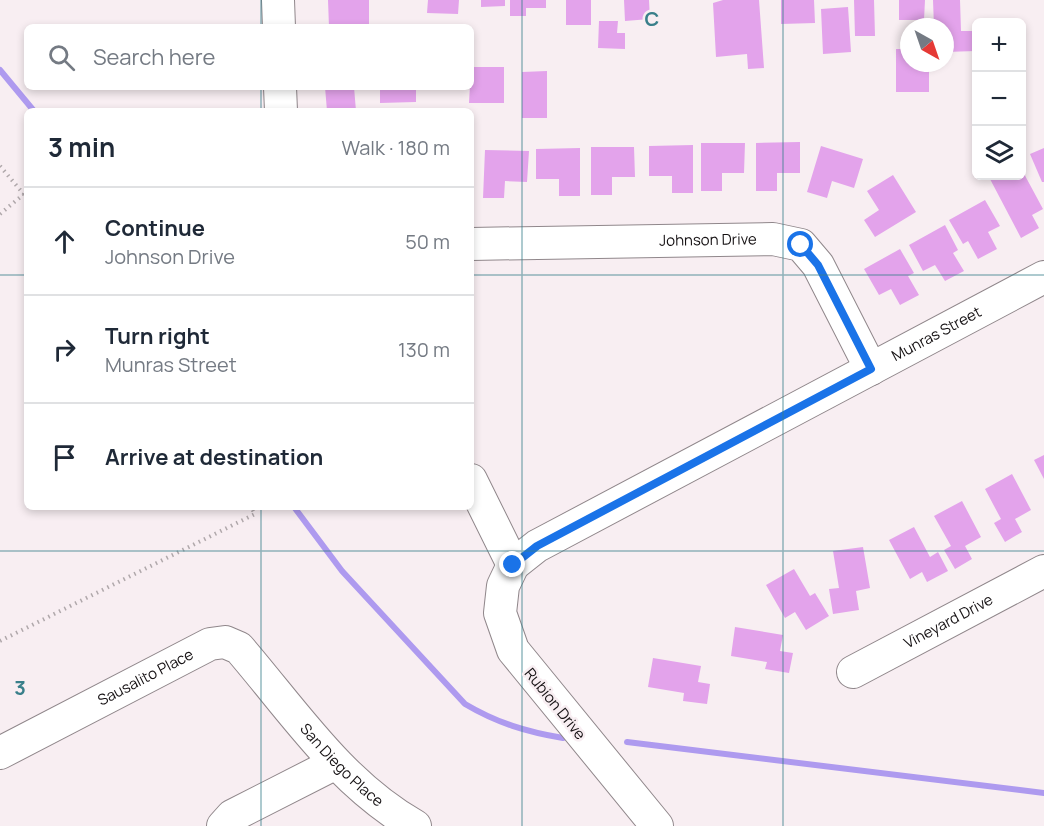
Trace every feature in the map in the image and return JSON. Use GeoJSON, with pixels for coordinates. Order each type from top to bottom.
{"type":"FeatureCollection","features":[{"type":"Feature","properties":{"kind":"street"},"geometry":{"type":"LineString","coordinates":[[278,0],[279,24]]}},
{"type":"Feature","properties":{"kind":"street"},"geometry":{"type":"LineString","coordinates":[[280,90],[281,108]]}},
{"type":"Feature","properties":{"kind":"street","name":"Johnson Drive"},"geometry":{"type":"LineString","coordinates":[[474,244],[772,239],[801,245],[818,265],[871,369]]}},
{"type":"Feature","properties":{"kind":"street","name":"Munras Street"},"geometry":{"type":"LineString","coordinates":[[513,565],[537,546],[1044,277]]}},
{"type":"Feature","properties":{"kind":"street"},"geometry":{"type":"LineString","coordinates":[[474,486],[513,565]]}},
{"type":"Feature","properties":{"kind":"street","name":"Rubion Drive"},"geometry":{"type":"LineString","coordinates":[[513,565],[503,586],[500,613],[513,650],[657,826]]}},
{"type":"Feature","properties":{"kind":"street","name":"Vineyard Drive"},"geometry":{"type":"LineString","coordinates":[[853,672],[1044,571]]}},
{"type":"Feature","properties":{"kind":"street","name":"Sausalito Place"},"geometry":{"type":"LineString","coordinates":[[0,753],[210,644],[225,642],[239,648],[279,694]]}},
{"type":"Feature","properties":{"kind":"street","name":"San Diego Place"},"geometry":{"type":"LineString","coordinates":[[279,694],[334,764],[370,795],[415,826]]}},
{"type":"Feature","properties":{"kind":"street"},"geometry":{"type":"LineString","coordinates":[[223,826],[232,816],[334,764]]}},
{"type":"Feature","properties":{"kind":"path"},"geometry":{"type":"LineString","coordinates":[[0,166],[24,195]]}},
{"type":"Feature","properties":{"kind":"path"},"geometry":{"type":"LineString","coordinates":[[0,214],[24,197]]}},
{"type":"Feature","properties":{"kind":"path"},"geometry":{"type":"LineString","coordinates":[[0,641],[255,514],[253,510]]}},
{"type":"Feature","properties":{"kind":"building"},"geometry":{"type":"Polygon","coordinates":[[[328,0],[369,0],[369,24],[329,24],[328,0]]]}},
{"type":"Feature","properties":{"kind":"building"},"geometry":{"type":"Polygon","coordinates":[[[428,0],[459,0],[458,14],[427,13],[428,0]]]}},
{"type":"Feature","properties":{"kind":"building"},"geometry":{"type":"Polygon","coordinates":[[[481,0],[505,0],[505,6],[481,7],[481,0]]]}},
{"type":"Feature","properties":{"kind":"building"},"geometry":{"type":"Polygon","coordinates":[[[510,0],[546,0],[546,8],[526,8],[526,16],[510,16],[510,0]]]}},
{"type":"Feature","properties":{"kind":"building"},"geometry":{"type":"Polygon","coordinates":[[[566,0],[591,0],[591,25],[566,25],[566,0]]]}},
{"type":"Feature","properties":{"kind":"building"},"geometry":{"type":"Polygon","coordinates":[[[624,0],[649,0],[650,19],[625,21],[624,0]]]}},
{"type":"Feature","properties":{"kind":"building"},"geometry":{"type":"Polygon","coordinates":[[[723,0],[759,0],[764,68],[748,69],[747,54],[716,57],[713,3],[723,0]]]}},
{"type":"Feature","properties":{"kind":"building"},"geometry":{"type":"Polygon","coordinates":[[[781,0],[814,0],[815,23],[781,24],[781,0]]]}},
{"type":"Feature","properties":{"kind":"building"},"geometry":{"type":"Polygon","coordinates":[[[854,0],[874,0],[875,36],[855,36],[854,0]]]}},
{"type":"Feature","properties":{"kind":"building"},"geometry":{"type":"Polygon","coordinates":[[[899,0],[925,0],[924,18],[900,18],[899,20],[899,0]]]}},
{"type":"Feature","properties":{"kind":"building"},"geometry":{"type":"Polygon","coordinates":[[[933,0],[960,0],[961,31],[972,31],[972,51],[954,52],[954,18],[934,18],[933,0]]]}},
{"type":"Feature","properties":{"kind":"building"},"geometry":{"type":"Polygon","coordinates":[[[848,7],[851,52],[823,54],[821,9],[848,7]]]}},
{"type":"Feature","properties":{"kind":"building"},"geometry":{"type":"Polygon","coordinates":[[[599,21],[618,21],[617,33],[625,33],[625,49],[598,48],[599,21]]]}},
{"type":"Feature","properties":{"kind":"building"},"geometry":{"type":"Polygon","coordinates":[[[896,49],[900,49],[900,72],[929,72],[929,92],[896,92],[896,49]]]}},
{"type":"Feature","properties":{"kind":"building"},"geometry":{"type":"Polygon","coordinates":[[[474,67],[504,67],[504,103],[469,103],[470,90],[474,90],[474,67]]]}},
{"type":"Feature","properties":{"kind":"building"},"geometry":{"type":"Polygon","coordinates":[[[547,71],[547,118],[522,118],[522,72],[547,71]]]}},
{"type":"Feature","properties":{"kind":"building"},"geometry":{"type":"Polygon","coordinates":[[[325,90],[354,90],[356,108],[327,108],[325,90]]]}},
{"type":"Feature","properties":{"kind":"building"},"geometry":{"type":"Polygon","coordinates":[[[380,90],[416,90],[416,102],[380,103],[380,90]]]}},
{"type":"Feature","properties":{"kind":"building"},"geometry":{"type":"Polygon","coordinates":[[[800,142],[800,173],[777,173],[777,191],[756,191],[756,143],[800,142]]]}},
{"type":"Feature","properties":{"kind":"building"},"geometry":{"type":"Polygon","coordinates":[[[701,143],[745,143],[744,173],[722,173],[722,191],[701,191],[701,143]]]}},
{"type":"Feature","properties":{"kind":"building"},"geometry":{"type":"Polygon","coordinates":[[[693,145],[693,193],[672,193],[672,176],[649,176],[649,146],[693,145]]]}},
{"type":"Feature","properties":{"kind":"building"},"geometry":{"type":"Polygon","coordinates":[[[821,146],[863,159],[854,188],[832,181],[827,198],[807,192],[821,146]]]}},
{"type":"Feature","properties":{"kind":"building"},"geometry":{"type":"Polygon","coordinates":[[[591,147],[634,147],[635,177],[612,177],[612,195],[591,195],[591,147]]]}},
{"type":"Feature","properties":{"kind":"building"},"geometry":{"type":"Polygon","coordinates":[[[580,148],[580,196],[559,196],[559,179],[536,179],[536,149],[580,148]]]}},
{"type":"Feature","properties":{"kind":"building"},"geometry":{"type":"Polygon","coordinates":[[[1044,148],[1044,182],[1042,182],[1030,154],[1044,148]]]}},
{"type":"Feature","properties":{"kind":"building"},"geometry":{"type":"Polygon","coordinates":[[[485,150],[529,151],[527,182],[505,181],[504,198],[483,198],[485,150]]]}},
{"type":"Feature","properties":{"kind":"building"},"geometry":{"type":"Polygon","coordinates":[[[893,175],[916,212],[875,237],[864,220],[879,210],[867,191],[893,175]]]}},
{"type":"Feature","properties":{"kind":"building"},"geometry":{"type":"Polygon","coordinates":[[[1026,177],[1043,209],[1032,215],[1039,228],[1021,238],[991,180],[1026,180],[1026,177]]]}},
{"type":"Feature","properties":{"kind":"building"},"geometry":{"type":"Polygon","coordinates":[[[985,200],[1000,226],[988,232],[997,249],[978,259],[968,241],[963,244],[949,220],[985,200]]]}},
{"type":"Feature","properties":{"kind":"building"},"geometry":{"type":"Polygon","coordinates":[[[945,225],[958,250],[953,253],[964,271],[945,281],[935,265],[923,271],[909,245],[945,225]]]}},
{"type":"Feature","properties":{"kind":"building"},"geometry":{"type":"Polygon","coordinates":[[[900,249],[914,273],[908,276],[919,295],[900,305],[891,289],[879,295],[864,269],[900,249]]]}},
{"type":"Feature","properties":{"kind":"building"},"geometry":{"type":"Polygon","coordinates":[[[1044,455],[1044,479],[1034,460],[1044,455]]]}},
{"type":"Feature","properties":{"kind":"building"},"geometry":{"type":"Polygon","coordinates":[[[1012,474],[1031,510],[1015,519],[1022,532],[1005,542],[994,523],[1001,519],[985,489],[1012,474]]]}},
{"type":"Feature","properties":{"kind":"building"},"geometry":{"type":"Polygon","coordinates":[[[962,501],[981,537],[965,546],[972,559],[955,569],[944,550],[951,546],[934,516],[962,501]]]}},
{"type":"Feature","properties":{"kind":"building"},"geometry":{"type":"Polygon","coordinates":[[[914,527],[930,557],[938,552],[948,571],[927,582],[922,572],[910,579],[889,540],[914,527]]]}},
{"type":"Feature","properties":{"kind":"building"},"geometry":{"type":"Polygon","coordinates":[[[863,547],[870,588],[856,591],[859,610],[833,614],[829,589],[839,588],[833,551],[863,547]]]}},
{"type":"Feature","properties":{"kind":"building"},"geometry":{"type":"Polygon","coordinates":[[[794,569],[810,596],[815,593],[829,616],[806,630],[795,612],[785,618],[766,585],[794,569]]]}},
{"type":"Feature","properties":{"kind":"building"},"geometry":{"type":"Polygon","coordinates":[[[735,627],[783,635],[780,651],[793,653],[789,673],[765,669],[767,662],[731,656],[735,627]]]}},
{"type":"Feature","properties":{"kind":"building"},"geometry":{"type":"Polygon","coordinates":[[[653,658],[701,666],[698,682],[710,684],[707,704],[683,701],[684,693],[648,687],[653,658]]]}},
{"type":"Feature","properties":{"kind":"waterway"},"geometry":{"type":"LineString","coordinates":[[0,70],[32,108]]}},
{"type":"Feature","properties":{"kind":"waterway"},"geometry":{"type":"LineString","coordinates":[[296,510],[342,571],[465,704],[512,726],[563,738]]}},
{"type":"Feature","properties":{"kind":"waterway"},"geometry":{"type":"LineString","coordinates":[[627,742],[1044,793]]}},
{"type":"Feature","properties":{"kind":"route"},"geometry":{"type":"LineString","coordinates":[[513,565],[537,546],[871,369],[818,265],[801,245]]}}]}
